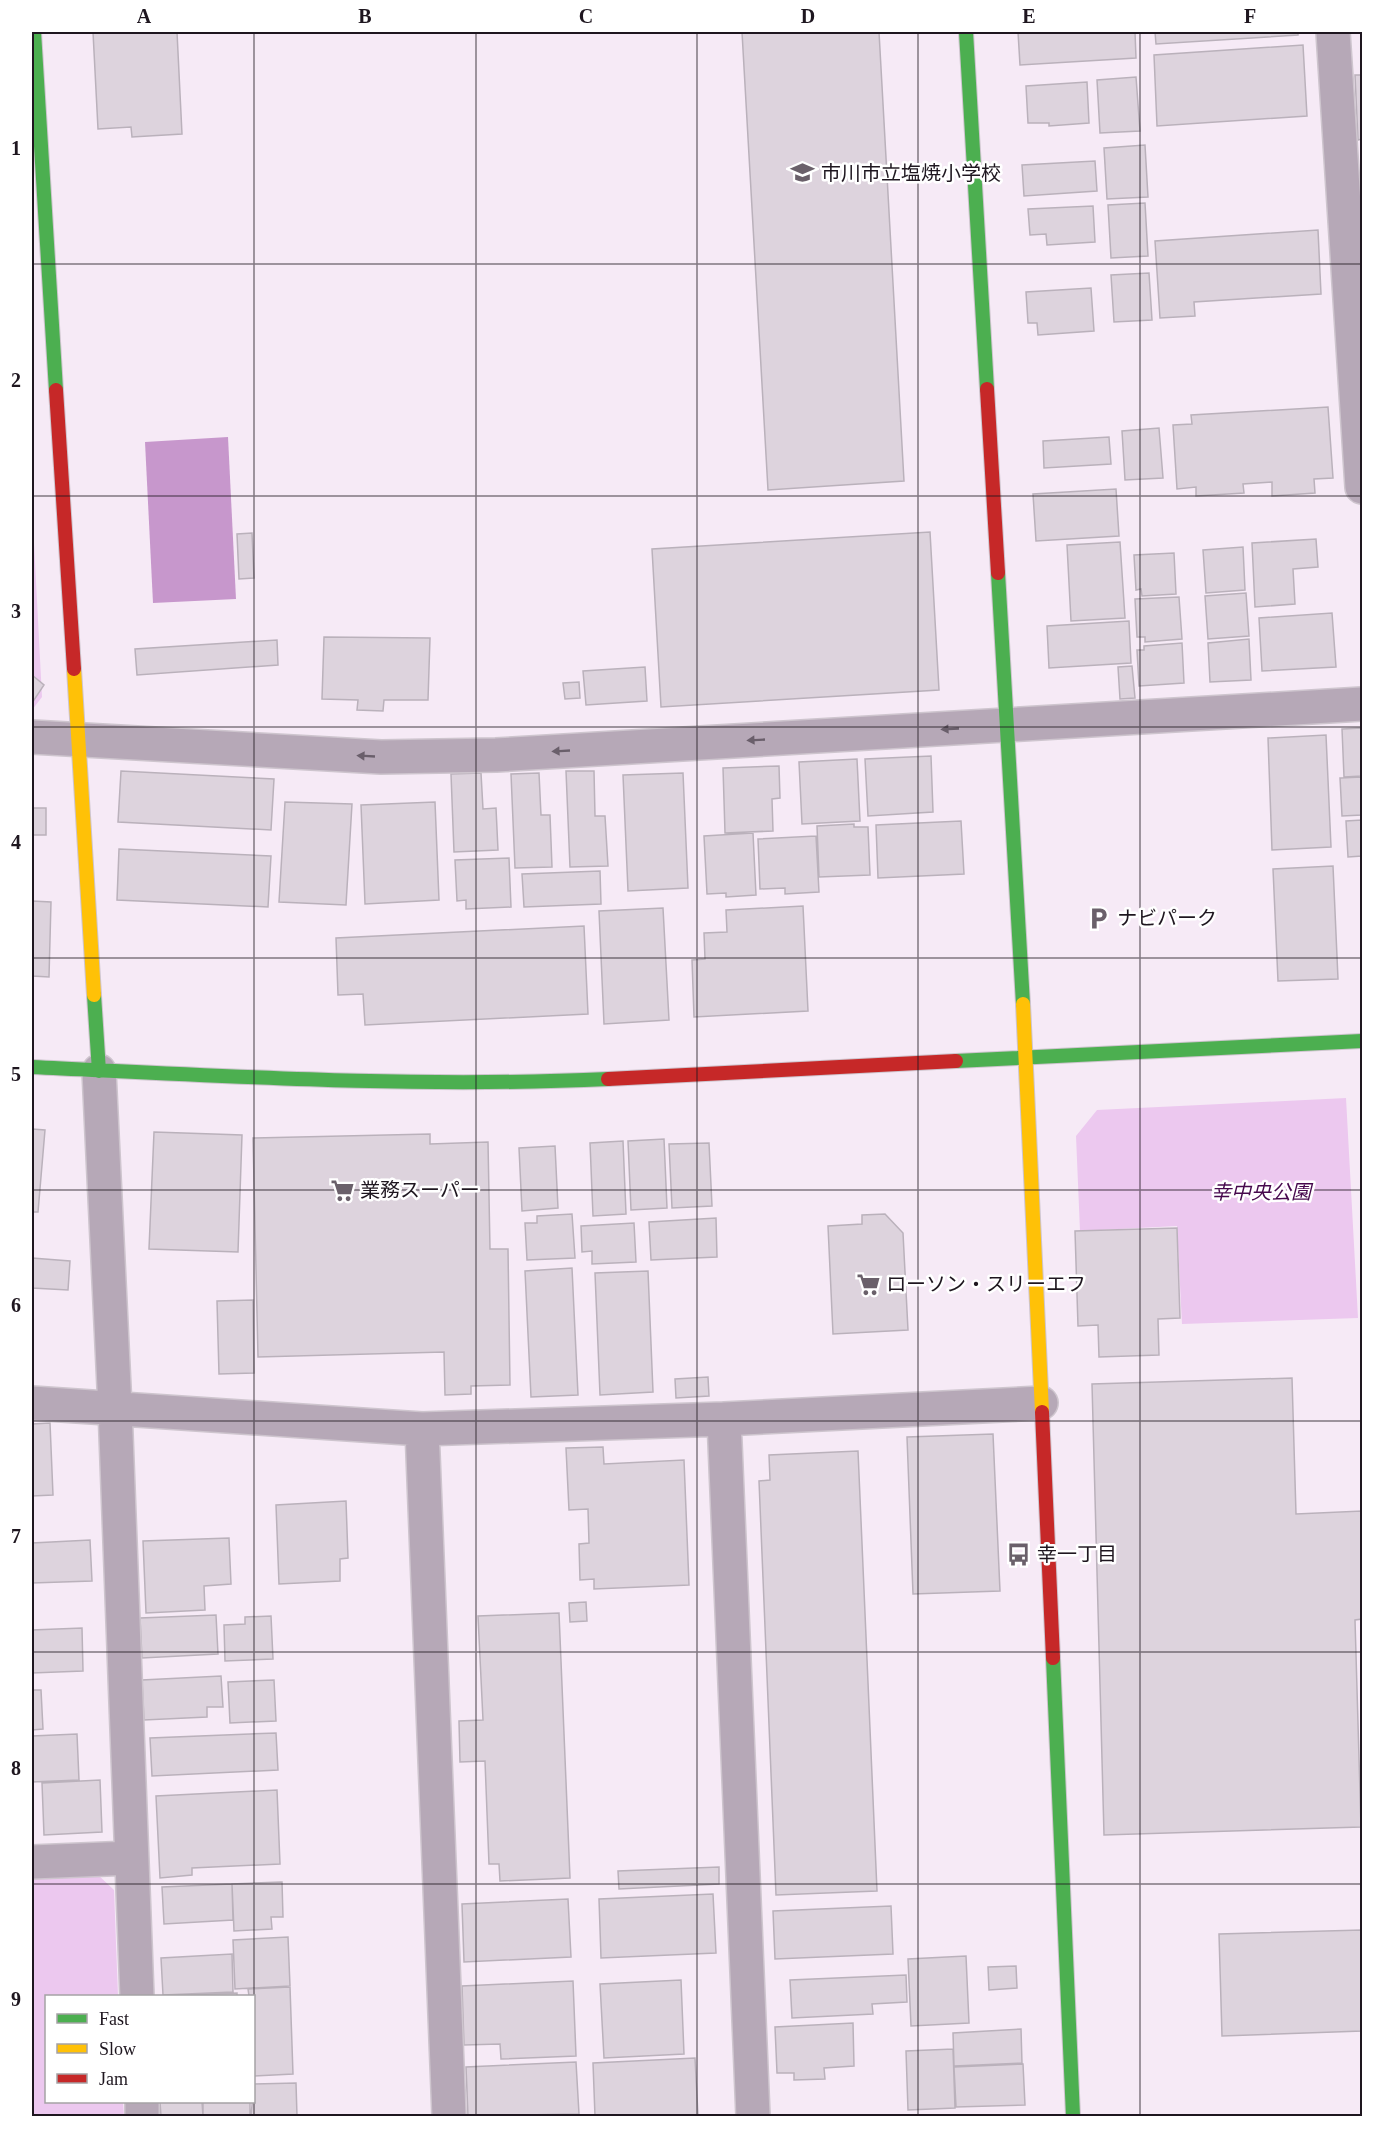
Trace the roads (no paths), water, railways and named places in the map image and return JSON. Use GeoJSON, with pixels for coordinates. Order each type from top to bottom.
{"type":"FeatureCollection","features":[{"type":"Feature","properties":{"kind":"street"},"geometry":{"type":"LineString","coordinates":[[34,32],[99,1071],[115,1407],[137,1995]]}},
{"type":"Feature","properties":{"kind":"street"},"geometry":{"type":"LineString","coordinates":[[966,32],[1009,726],[1026,1056],[1073,2116]]}},
{"type":"Feature","properties":{"kind":"street"},"geometry":{"type":"LineString","coordinates":[[1333,32],[1362,487]]}},
{"type":"Feature","properties":{"kind":"street"},"geometry":{"type":"LineString","coordinates":[[32,737],[381,757],[496,755],[1362,704]]}},
{"type":"Feature","properties":{"kind":"street"},"geometry":{"type":"LineString","coordinates":[[32,1067],[271,1078],[466,1081],[600,1079],[1362,1041]]}},
{"type":"Feature","properties":{"kind":"street"},"geometry":{"type":"LineString","coordinates":[[32,1403],[422,1429],[724,1419],[1041,1403]]}},
{"type":"Feature","properties":{"kind":"street"},"geometry":{"type":"LineString","coordinates":[[724,1419],[753,2116]]}},
{"type":"Feature","properties":{"kind":"street"},"geometry":{"type":"LineString","coordinates":[[422,1429],[449,2116]]}},
{"type":"Feature","properties":{"kind":"street"},"geometry":{"type":"LineString","coordinates":[[32,1862],[131,1858]]}},
{"type":"Feature","properties":{"kind":"place","name":"市川市立塩焼小学校"},"geometry":{"type":"Point","coordinates":[803,173]}},
{"type":"Feature","properties":{"kind":"place","name":"ナビパーク"},"geometry":{"type":"Point","coordinates":[1099,918]}},
{"type":"Feature","properties":{"kind":"place","name":"業務スーパー"},"geometry":{"type":"Point","coordinates":[342,1190]}},
{"type":"Feature","properties":{"kind":"place","name":"ローソン・スリーエフ"},"geometry":{"type":"Point","coordinates":[868,1284]}},
{"type":"Feature","properties":{"kind":"place","name":"幸一丁目"},"geometry":{"type":"Point","coordinates":[1019,1554]}},
{"type":"Feature","properties":{"kind":"park label","name":"幸中央公園"},"geometry":{"type":"Point","coordinates":[1261,1192]}}]}
